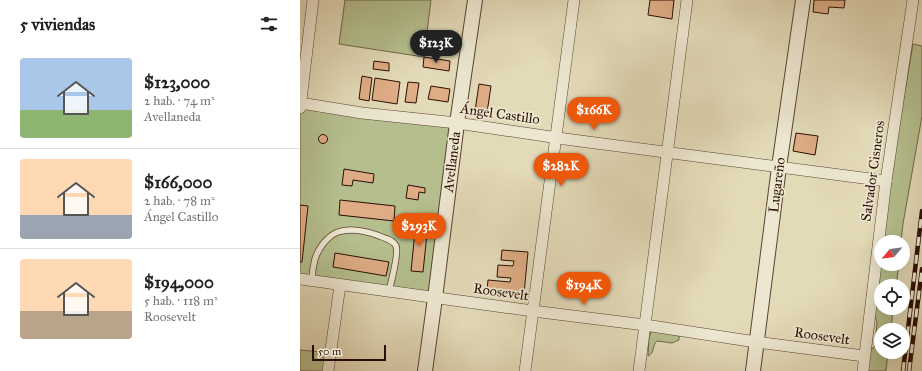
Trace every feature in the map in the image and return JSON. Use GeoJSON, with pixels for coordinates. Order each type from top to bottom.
{"type":"FeatureCollection","features":[{"type":"Feature","properties":{"kind":"street"},"geometry":{"type":"LineString","coordinates":[[300,104],[313,0]]}},
{"type":"Feature","properties":{"kind":"street","name":"Avellaneda"},"geometry":{"type":"LineString","coordinates":[[425,371],[436,298],[457,123],[475,0]]}},
{"type":"Feature","properties":{"kind":"street"},"geometry":{"type":"LineString","coordinates":[[525,371],[574,0]]}},
{"type":"Feature","properties":{"kind":"street"},"geometry":{"type":"LineString","coordinates":[[639,371],[687,0]]}},
{"type":"Feature","properties":{"kind":"street","name":"Lugareño"},"geometry":{"type":"LineString","coordinates":[[753,371],[802,0]]}},
{"type":"Feature","properties":{"kind":"street","name":"Salvador Cisneros"},"geometry":{"type":"LineString","coordinates":[[862,371],[886,181],[913,0]]}},
{"type":"Feature","properties":{"kind":"street","name":"Ángel Castillo"},"geometry":{"type":"LineString","coordinates":[[300,104],[362,113],[457,123],[556,138],[886,181]]}},
{"type":"Feature","properties":{"kind":"street","name":"Roosevelt"},"geometry":{"type":"LineString","coordinates":[[300,279],[864,356]]}},
{"type":"Feature","properties":{"kind":"street"},"geometry":{"type":"LineString","coordinates":[[328,371],[340,284]]}},
{"type":"Feature","properties":{"kind":"lane"},"geometry":{"type":"LineString","coordinates":[[312,281],[314,260],[320,247],[338,232],[352,230],[370,233],[391,241],[396,246],[396,255],[389,291]]}},
{"type":"Feature","properties":{"kind":"green space"},"geometry":{"type":"Polygon","coordinates":[[[345,0],[431,0],[424,57],[339,44],[345,0]]]}},
{"type":"Feature","properties":{"kind":"green space"},"geometry":{"type":"Polygon","coordinates":[[[913,44],[922,46],[922,116],[902,235],[883,235],[886,203],[913,44]]]}},
{"type":"Feature","properties":{"kind":"green space"},"geometry":{"type":"Polygon","coordinates":[[[300,108],[457,123],[435,298],[300,279],[300,108]]]}},
{"type":"Feature","properties":{"kind":"green space"},"geometry":{"type":"Polygon","coordinates":[[[880,271],[898,271],[897,279],[879,279],[880,271]]]}},
{"type":"Feature","properties":{"kind":"green space"},"geometry":{"type":"Polygon","coordinates":[[[874,315],[892,315],[892,323],[877,322],[874,315]]]}},
{"type":"Feature","properties":{"kind":"green space"},"geometry":{"type":"Polygon","coordinates":[[[656,330],[679,336],[679,340],[672,343],[657,341],[654,345],[652,353],[648,356],[649,338],[651,332],[656,330]]]}},
{"type":"Feature","properties":{"kind":"green space"},"geometry":{"type":"Polygon","coordinates":[[[874,347],[874,359],[887,359],[886,371],[867,371],[870,351],[874,347]]]}},
{"type":"Feature","properties":{"kind":"green space"},"geometry":{"type":"Polygon","coordinates":[[[300,350],[331,353],[328,371],[300,371],[300,350]]]}},
{"type":"Feature","properties":{"kind":"building"},"geometry":{"type":"Polygon","coordinates":[[[650,0],[674,0],[672,19],[648,15],[650,0]]]}},
{"type":"Feature","properties":{"kind":"building"},"geometry":{"type":"Polygon","coordinates":[[[814,0],[845,0],[844,8],[829,7],[828,14],[813,12],[814,0]]]}},
{"type":"Feature","properties":{"kind":"building"},"geometry":{"type":"Polygon","coordinates":[[[424,57],[450,61],[449,71],[423,67],[424,57]]]}},
{"type":"Feature","properties":{"kind":"building"},"geometry":{"type":"Polygon","coordinates":[[[374,61],[389,63],[389,71],[373,69],[374,61]]]}},
{"type":"Feature","properties":{"kind":"building"},"geometry":{"type":"Polygon","coordinates":[[[362,76],[372,78],[369,101],[359,99],[362,76]]]}},
{"type":"Feature","properties":{"kind":"building"},"geometry":{"type":"Polygon","coordinates":[[[375,78],[400,82],[397,104],[372,100],[375,78]]]}},
{"type":"Feature","properties":{"kind":"building"},"geometry":{"type":"Polygon","coordinates":[[[408,82],[419,83],[416,103],[405,102],[408,82]]]}},
{"type":"Feature","properties":{"kind":"building"},"geometry":{"type":"Polygon","coordinates":[[[479,84],[491,86],[487,113],[475,111],[479,84]]]}},
{"type":"Feature","properties":{"kind":"building"},"geometry":{"type":"Polygon","coordinates":[[[431,86],[450,89],[448,102],[428,99],[431,86]]]}},
{"type":"Feature","properties":{"kind":"building"},"geometry":{"type":"Polygon","coordinates":[[[796,133],[818,136],[815,155],[793,151],[796,133]]]}},
{"type":"Feature","properties":{"kind":"building"},"geometry":{"type":"Polygon","coordinates":[[[323,134],[328,139],[323,144],[318,139],[323,134]]]}},
{"type":"Feature","properties":{"kind":"building"},"geometry":{"type":"Polygon","coordinates":[[[344,169],[374,174],[373,183],[353,180],[352,186],[342,185],[344,169]]]}},
{"type":"Feature","properties":{"kind":"building"},"geometry":{"type":"Polygon","coordinates":[[[408,185],[425,188],[425,193],[419,192],[418,200],[406,198],[408,185]]]}},
{"type":"Feature","properties":{"kind":"building"},"geometry":{"type":"Polygon","coordinates":[[[340,200],[395,206],[394,221],[339,215],[340,200]]]}},
{"type":"Feature","properties":{"kind":"building"},"geometry":{"type":"Polygon","coordinates":[[[300,205],[308,206],[302,262],[300,262],[300,205]]]}},
{"type":"Feature","properties":{"kind":"building"},"geometry":{"type":"Polygon","coordinates":[[[416,222],[428,224],[423,272],[411,271],[416,222]]]}},
{"type":"Feature","properties":{"kind":"building"},"geometry":{"type":"Polygon","coordinates":[[[502,250],[528,252],[524,294],[487,291],[488,280],[510,282],[511,278],[497,277],[498,265],[513,266],[514,261],[501,260],[502,250]]]}},
{"type":"Feature","properties":{"kind":"building"},"geometry":{"type":"Polygon","coordinates":[[[335,253],[389,262],[386,276],[333,267],[335,253]]]}},
{"type":"Feature","properties":{"kind":"railway"},"geometry":{"type":"LineString","coordinates":[[903,371],[922,211]]}},
{"type":"Feature","properties":{"kind":"railway"},"geometry":{"type":"LineString","coordinates":[[909,371],[922,269]]}}]}
